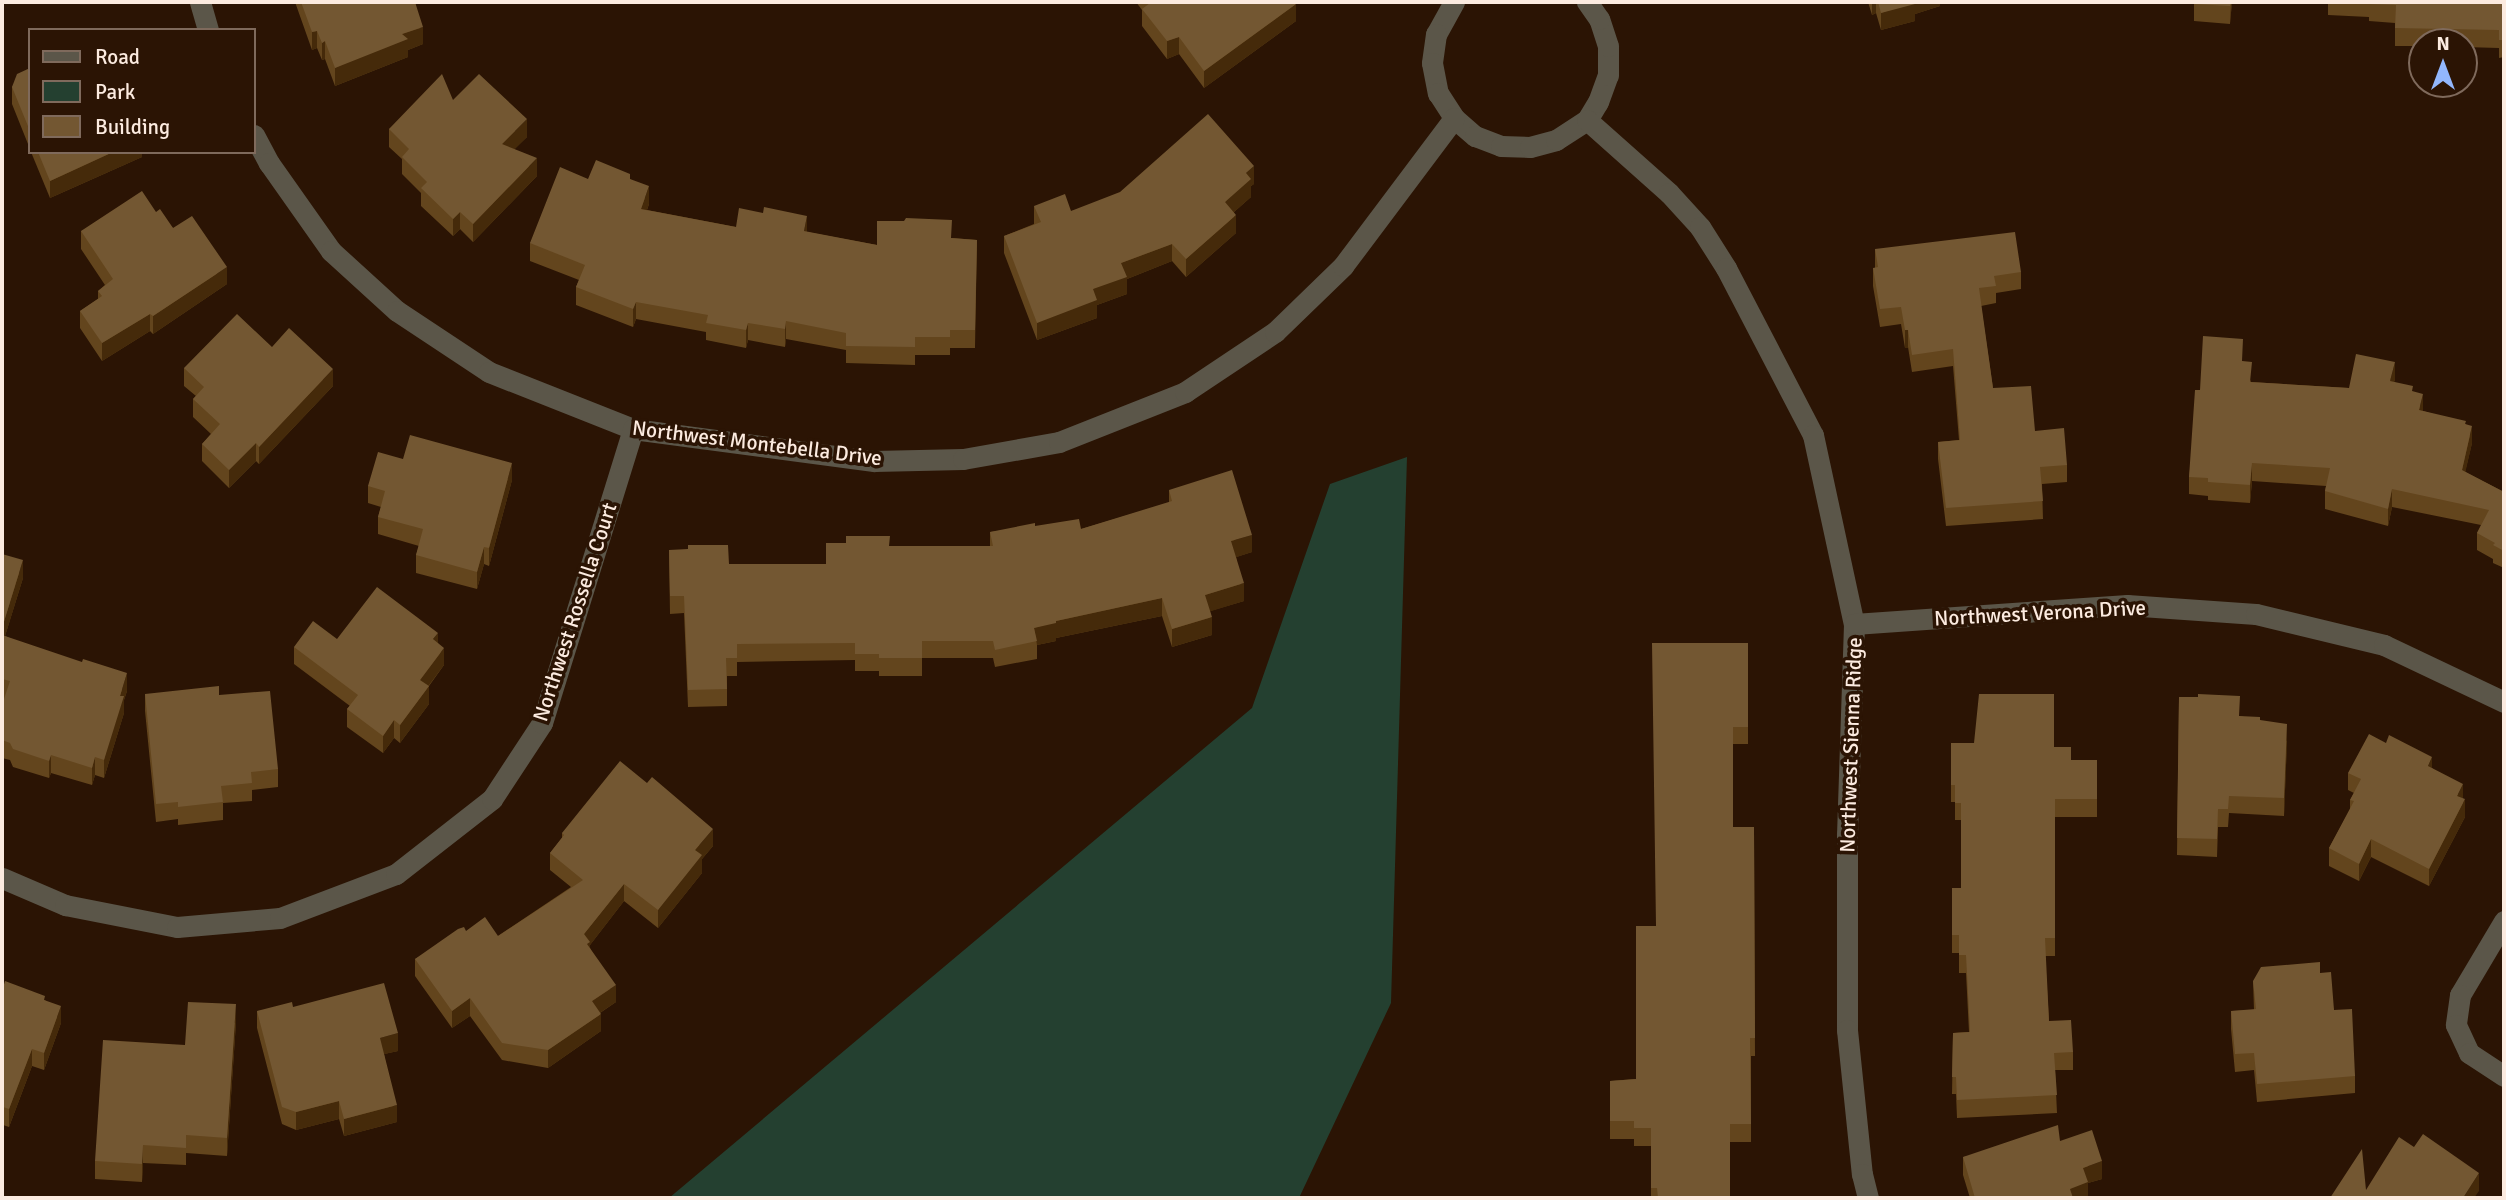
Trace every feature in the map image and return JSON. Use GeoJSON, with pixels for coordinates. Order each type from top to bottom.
{"type":"FeatureCollection","features":[{"type":"Feature","properties":{"kind":"street"},"geometry":{"type":"LineString","coordinates":[[200,2],[207,28]]}},
{"type":"Feature","properties":{"kind":"street"},"geometry":{"type":"LineString","coordinates":[[1449,4],[1436,34],[1432,63],[1438,93],[1454,118],[1475,136],[1502,146],[1530,147],[1556,140],[1587,120],[1598,102],[1608,75],[1608,46],[1600,19],[1587,2]]}},
{"type":"Feature","properties":{"kind":"street","name":"Northwest Montebella Drive"},"geometry":{"type":"LineString","coordinates":[[256,139],[269,163],[331,251],[397,311],[489,373],[633,429],[874,461],[963,458],[1059,442],[1185,392],[1275,332],[1343,266],[1454,118]]}},
{"type":"Feature","properties":{"kind":"street","name":"Northwest Sienna Ridge"},"geometry":{"type":"LineString","coordinates":[[1587,120],[1669,193],[1700,227],[1726,268],[1813,435],[1854,624],[1847,834],[1847,1030],[1862,1174],[1868,1198]]}},
{"type":"Feature","properties":{"kind":"street","name":"Northwest Rossella Court"},"geometry":{"type":"LineString","coordinates":[[2,878],[65,905],[177,927],[280,918],[396,874],[492,799],[542,723],[633,429]]}},
{"type":"Feature","properties":{"kind":"street","name":"Northwest Verona Drive"},"geometry":{"type":"LineString","coordinates":[[1854,624],[2127,605],[2256,614],[2384,645],[2504,702]]}},
{"type":"Feature","properties":{"kind":"street"},"geometry":{"type":"LineString","coordinates":[[2504,921],[2460,995],[2456,1026],[2469,1054],[2504,1076]]}},
{"type":"Feature","properties":{"kind":"green space"},"geometry":{"type":"Polygon","coordinates":[[[1407,457],[1391,1003],[1299,1198],[669,1198],[1252,708],[1330,484],[1407,457]]]}},
{"type":"Feature","properties":{"kind":"building"},"geometry":{"type":"Polygon","coordinates":[[[301,2],[415,2],[423,27],[402,34],[408,39],[335,68],[325,41],[322,43],[317,31],[312,32],[301,2]]]}},
{"type":"Feature","properties":{"kind":"building"},"geometry":{"type":"Polygon","coordinates":[[[1149,2],[1296,4],[1204,71],[1179,37],[1167,41],[1142,9],[1149,2]]]}},
{"type":"Feature","properties":{"kind":"building"},"geometry":{"type":"Polygon","coordinates":[[[1878,2],[1915,2],[1915,4],[1881,13],[1878,2]]]}},
{"type":"Feature","properties":{"kind":"building"},"geometry":{"type":"Polygon","coordinates":[[[2194,2],[2231,2],[2230,6],[2194,2]]]}},
{"type":"Feature","properties":{"kind":"building"},"geometry":{"type":"Polygon","coordinates":[[[2504,2],[2504,40],[2499,40],[2499,30],[2395,28],[2396,5],[2369,4],[2504,2]]]}},
{"type":"Feature","properties":{"kind":"building"},"geometry":{"type":"Polygon","coordinates":[[[28,69],[28,126],[12,87],[17,74],[28,69]]]}},
{"type":"Feature","properties":{"kind":"building"},"geometry":{"type":"Polygon","coordinates":[[[442,74],[453,100],[479,74],[527,119],[502,144],[537,158],[473,224],[460,212],[453,219],[421,188],[427,182],[402,157],[409,149],[389,129],[442,74]]]}},
{"type":"Feature","properties":{"kind":"building"},"geometry":{"type":"Polygon","coordinates":[[[1208,114],[1254,166],[1246,173],[1251,179],[1225,202],[1236,215],[1186,259],[1172,244],[1121,263],[1127,277],[1093,289],[1097,300],[1037,323],[1004,236],[1041,222],[1034,206],[1065,194],[1071,211],[1120,192],[1208,114]]]}},
{"type":"Feature","properties":{"kind":"building"},"geometry":{"type":"Polygon","coordinates":[[[39,154],[109,154],[50,181],[39,154]]]}},
{"type":"Feature","properties":{"kind":"building"},"geometry":{"type":"Polygon","coordinates":[[[596,160],[630,174],[630,179],[649,186],[641,209],[736,227],[739,208],[763,213],[764,207],[807,216],[804,231],[877,245],[877,221],[904,221],[906,218],[952,220],[951,238],[977,240],[975,330],[950,330],[950,337],[915,337],[915,347],[846,346],[846,333],[786,321],[785,329],[748,323],[746,330],[706,323],[708,315],[636,302],[633,309],[576,287],[585,265],[530,243],[560,167],[588,179],[596,160]]]}},
{"type":"Feature","properties":{"kind":"building"},"geometry":{"type":"Polygon","coordinates":[[[142,191],[156,212],[160,209],[173,228],[192,216],[227,267],[153,316],[150,314],[102,343],[80,311],[102,296],[98,291],[113,279],[81,231],[142,191]]]}},
{"type":"Feature","properties":{"kind":"building"},"geometry":{"type":"Polygon","coordinates":[[[2015,232],[2021,272],[1994,276],[1996,286],[1979,288],[1993,388],[2031,386],[2035,431],[2064,428],[2067,465],[2040,467],[2043,501],[1946,508],[1938,442],[1960,440],[1953,349],[1912,355],[1901,307],[1880,309],[1873,268],[1878,267],[1875,249],[2015,232]]]}},
{"type":"Feature","properties":{"kind":"building"},"geometry":{"type":"Polygon","coordinates":[[[237,314],[272,347],[289,328],[333,369],[259,447],[256,443],[229,470],[202,444],[220,424],[193,399],[204,387],[184,368],[237,314]]]}},
{"type":"Feature","properties":{"kind":"building"},"geometry":{"type":"Polygon","coordinates":[[[2203,336],[2243,339],[2242,361],[2252,362],[2250,382],[2349,388],[2356,354],[2395,362],[2390,381],[2413,386],[2412,391],[2423,394],[2419,410],[2466,421],[2465,424],[2472,426],[2462,470],[2504,492],[2504,551],[2477,533],[2489,510],[2392,489],[2388,509],[2325,491],[2330,468],[2252,463],[2250,485],[2208,482],[2208,478],[2189,477],[2195,390],[2200,390],[2203,336]]]}},
{"type":"Feature","properties":{"kind":"building"},"geometry":{"type":"Polygon","coordinates":[[[410,435],[512,463],[489,548],[484,547],[477,572],[416,555],[423,529],[378,517],[385,491],[368,486],[378,452],[403,459],[410,435]]]}},
{"type":"Feature","properties":{"kind":"building"},"geometry":{"type":"Polygon","coordinates":[[[1232,470],[1252,535],[1231,541],[1244,583],[1205,595],[1212,617],[1172,629],[1162,598],[1056,621],[1034,628],[1037,641],[995,650],[993,641],[922,641],[922,658],[879,658],[879,654],[855,654],[855,643],[737,644],[737,658],[726,658],[727,689],[688,690],[684,596],[670,596],[669,550],[688,549],[688,545],[728,545],[729,564],[826,564],[826,543],[846,543],[846,536],[890,536],[889,546],[993,546],[990,532],[1035,523],[1035,526],[1079,519],[1081,529],[1172,501],[1169,490],[1232,470]]]}},
{"type":"Feature","properties":{"kind":"building"},"geometry":{"type":"Polygon","coordinates":[[[2,554],[23,560],[2,628],[2,554]]]}},
{"type":"Feature","properties":{"kind":"building"},"geometry":{"type":"Polygon","coordinates":[[[377,587],[438,633],[433,639],[444,648],[420,680],[429,686],[400,725],[394,720],[383,736],[347,709],[358,695],[294,647],[313,621],[337,639],[377,587]]]}},
{"type":"Feature","properties":{"kind":"building"},"geometry":{"type":"Polygon","coordinates":[[[2,635],[82,662],[83,659],[127,673],[120,696],[124,696],[104,760],[95,757],[92,768],[51,755],[49,761],[13,749],[10,743],[2,740],[2,705],[10,681],[2,679],[2,635]]]}},
{"type":"Feature","properties":{"kind":"building"},"geometry":{"type":"Polygon","coordinates":[[[1652,643],[1748,643],[1748,727],[1733,727],[1733,827],[1754,827],[1755,1038],[1750,1038],[1751,1124],[1730,1124],[1730,1198],[1658,1198],[1657,1188],[1651,1188],[1651,1128],[1634,1128],[1634,1121],[1610,1121],[1610,1081],[1636,1079],[1636,926],[1656,926],[1652,643]]]}},
{"type":"Feature","properties":{"kind":"building"},"geometry":{"type":"Polygon","coordinates":[[[219,686],[219,695],[270,691],[278,769],[251,772],[252,783],[221,786],[223,802],[178,807],[178,802],[156,804],[145,694],[219,686]]]}},
{"type":"Feature","properties":{"kind":"building"},"geometry":{"type":"Polygon","coordinates":[[[1979,694],[2054,694],[2054,747],[2071,747],[2071,760],[2097,760],[2097,799],[2055,799],[2055,938],[2045,938],[2049,1021],[2071,1020],[2073,1052],[2054,1053],[2057,1095],[1957,1100],[1956,1077],[1952,1077],[1953,1033],[1970,1032],[1966,955],[1959,955],[1959,935],[1952,935],[1952,888],[1961,888],[1961,803],[1955,803],[1955,785],[1951,785],[1951,743],[1974,743],[1979,694]]]}},
{"type":"Feature","properties":{"kind":"building"},"geometry":{"type":"Polygon","coordinates":[[[2198,694],[2240,696],[2239,716],[2260,717],[2260,720],[2287,724],[2284,798],[2229,796],[2228,809],[2218,809],[2217,839],[2177,838],[2179,697],[2198,697],[2198,694]]]}},
{"type":"Feature","properties":{"kind":"building"},"geometry":{"type":"Polygon","coordinates":[[[2369,734],[2386,743],[2389,735],[2432,757],[2428,766],[2463,784],[2457,796],[2465,799],[2429,869],[2371,839],[2359,864],[2329,848],[2354,801],[2350,800],[2361,779],[2348,773],[2369,734]]]}},
{"type":"Feature","properties":{"kind":"building"},"geometry":{"type":"Polygon","coordinates":[[[620,761],[647,783],[652,777],[713,829],[695,850],[702,855],[658,910],[624,884],[584,934],[590,942],[587,944],[616,985],[592,1001],[601,1014],[548,1050],[502,1043],[470,998],[452,1011],[415,959],[458,929],[464,927],[466,931],[485,917],[498,936],[583,880],[550,853],[564,835],[562,833],[620,761]]]}},
{"type":"Feature","properties":{"kind":"building"},"geometry":{"type":"Polygon","coordinates":[[[2320,962],[2320,973],[2331,972],[2334,1010],[2352,1009],[2355,1076],[2257,1084],[2254,1053],[2235,1054],[2231,1011],[2256,1009],[2253,981],[2261,967],[2320,962]]]}},
{"type":"Feature","properties":{"kind":"building"},"geometry":{"type":"Polygon","coordinates":[[[5,981],[45,996],[44,1000],[61,1006],[44,1053],[32,1049],[9,1109],[3,1107],[2,1112],[2,991],[5,981]]]}},
{"type":"Feature","properties":{"kind":"building"},"geometry":{"type":"Polygon","coordinates":[[[384,983],[398,1033],[380,1038],[397,1105],[344,1119],[339,1101],[296,1112],[282,1107],[257,1011],[292,1002],[293,1007],[384,983]]]}},
{"type":"Feature","properties":{"kind":"building"},"geometry":{"type":"Polygon","coordinates":[[[188,1002],[236,1004],[227,1138],[186,1135],[186,1148],[143,1145],[142,1164],[95,1161],[103,1040],[185,1045],[188,1002]]]}},
{"type":"Feature","properties":{"kind":"building"},"geometry":{"type":"Polygon","coordinates":[[[2058,1125],[2060,1141],[2092,1130],[2102,1161],[2083,1168],[2088,1182],[2070,1189],[2073,1198],[1975,1198],[1963,1157],[2058,1125]]]}},
{"type":"Feature","properties":{"kind":"building"},"geometry":{"type":"Polygon","coordinates":[[[2423,1134],[2479,1173],[2463,1198],[2330,1198],[2362,1149],[2366,1190],[2399,1137],[2414,1147],[2423,1134]]]}}]}
